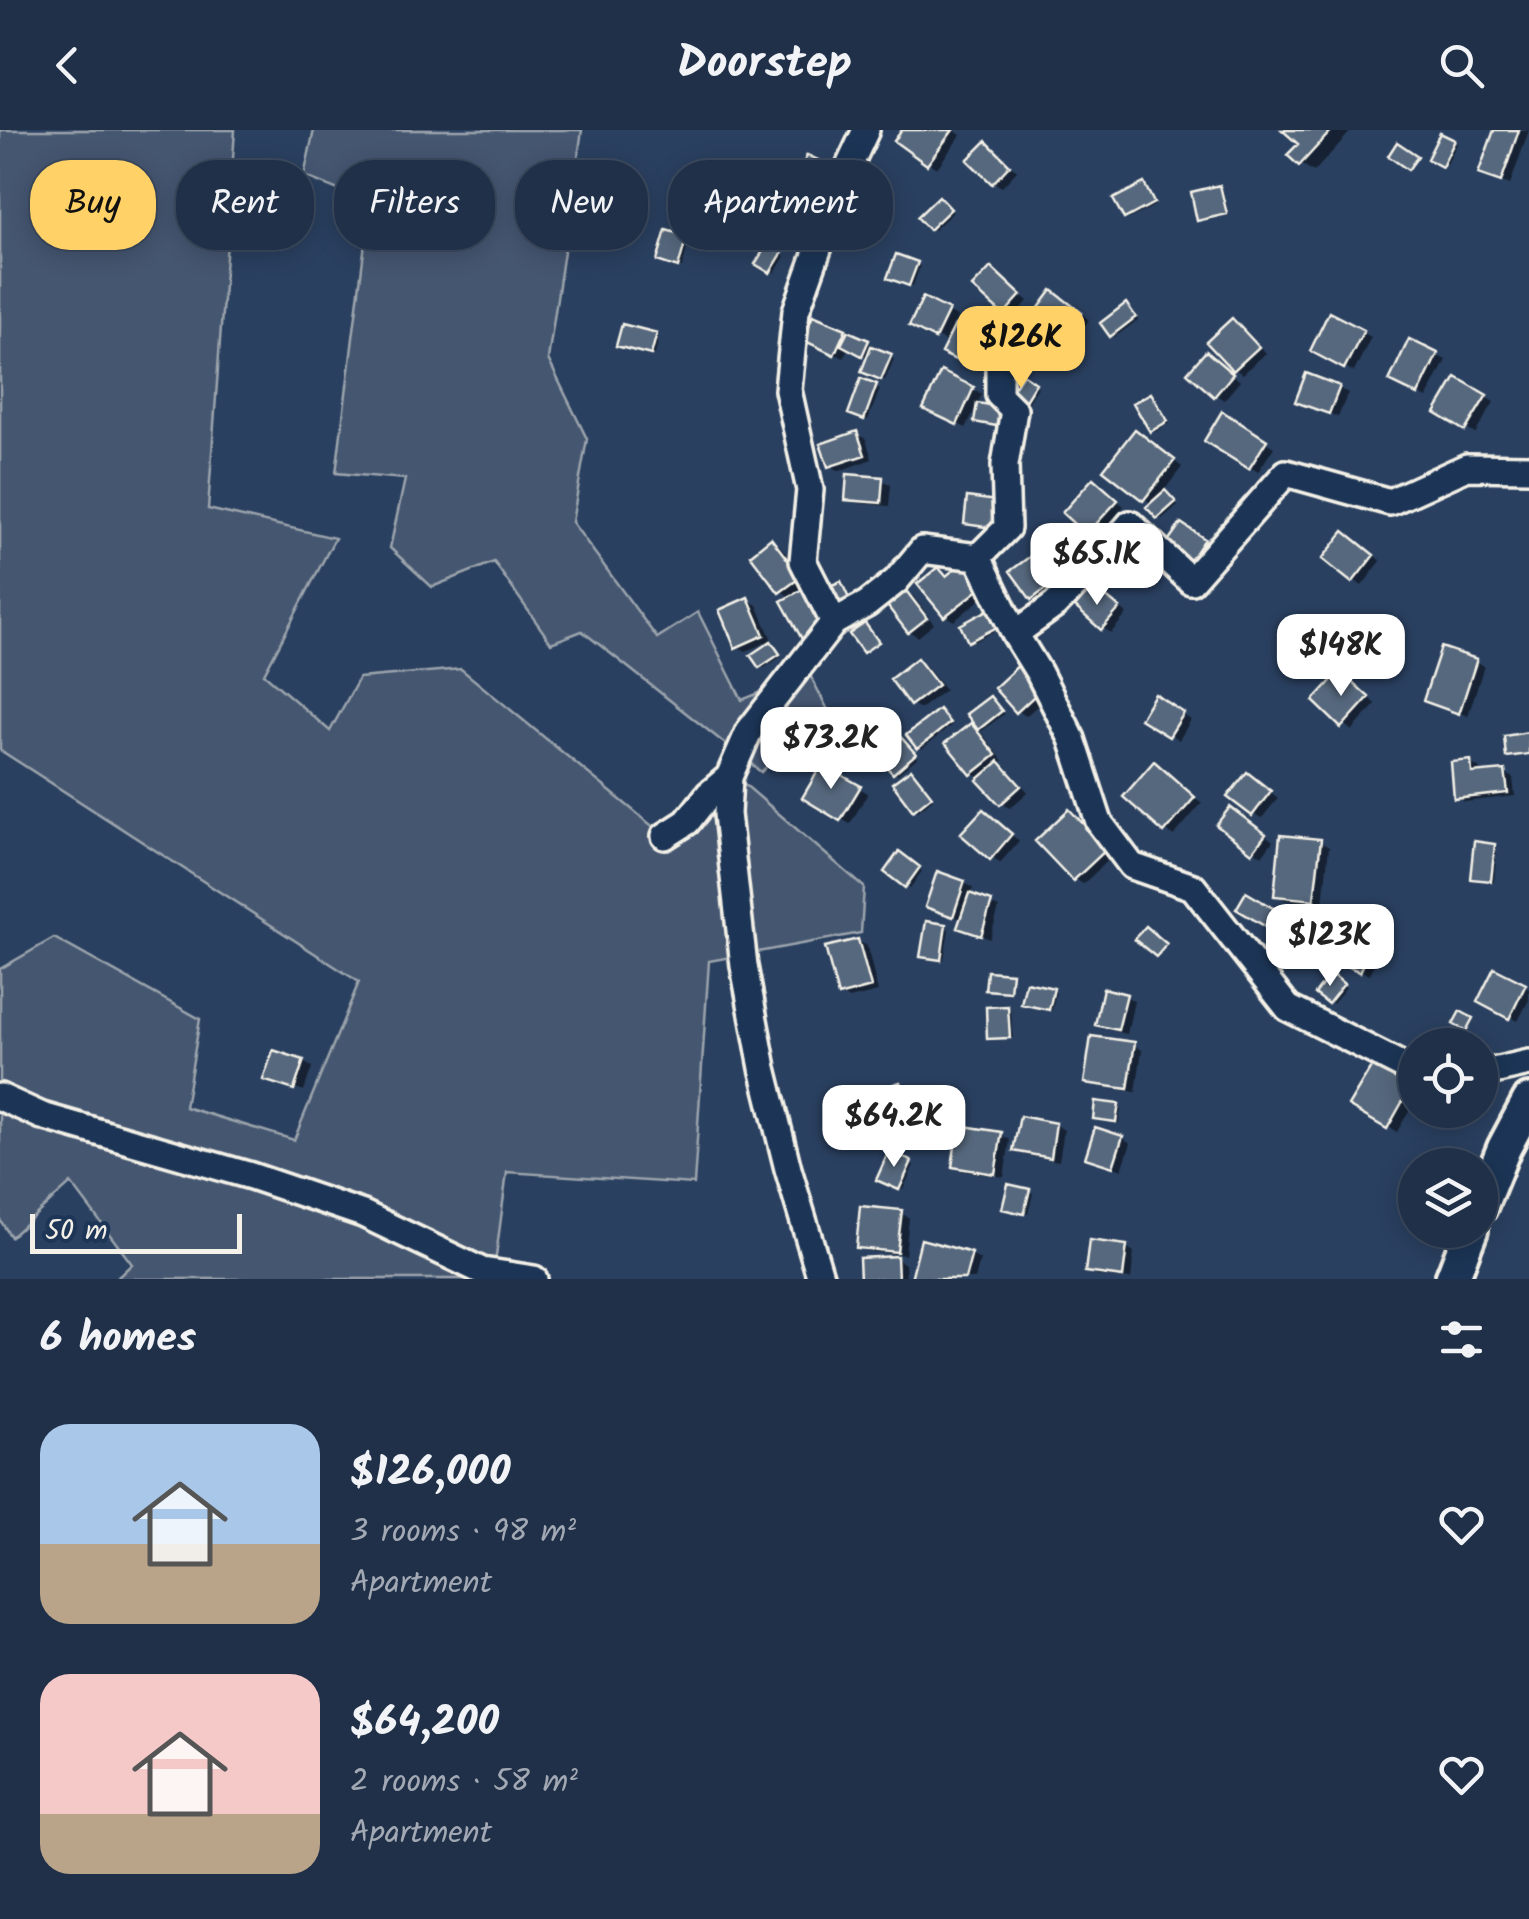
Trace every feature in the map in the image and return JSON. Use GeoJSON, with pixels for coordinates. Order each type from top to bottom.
{"type":"FeatureCollection","features":[{"type":"Feature","properties":{"kind":"street"},"geometry":{"type":"LineString","coordinates":[[834,622],[803,561],[810,490],[788,390],[796,311],[843,179],[866,130]]}},
{"type":"Feature","properties":{"kind":"street"},"geometry":{"type":"LineString","coordinates":[[978,556],[1007,528],[1005,465],[1014,410],[999,395],[999,346]]}},
{"type":"Feature","properties":{"kind":"street"},"geometry":{"type":"LineString","coordinates":[[1015,634],[1055,605],[1130,524],[1191,581],[1286,472],[1390,502],[1467,467],[1529,468]]}},
{"type":"Feature","properties":{"kind":"street"},"geometry":{"type":"LineString","coordinates":[[821,1279],[763,1068],[744,966],[726,814],[729,777],[749,731],[834,622],[867,604],[896,581],[922,550],[978,556]]}},
{"type":"Feature","properties":{"kind":"street"},"geometry":{"type":"LineString","coordinates":[[978,556],[1072,739],[1098,822],[1132,866],[1193,887],[1288,1008],[1398,1063]]}},
{"type":"Feature","properties":{"kind":"street"},"geometry":{"type":"LineString","coordinates":[[665,836],[686,822],[729,777]]}},
{"type":"Feature","properties":{"kind":"street"},"geometry":{"type":"LineString","coordinates":[[1498,1070],[1529,1063]]}},
{"type":"Feature","properties":{"kind":"street"},"geometry":{"type":"LineString","coordinates":[[0,1097],[42,1116],[252,1176],[364,1214],[482,1271],[534,1279]]}},
{"type":"Feature","properties":{"kind":"street"},"geometry":{"type":"LineString","coordinates":[[1498,1163],[1529,1101]]}},
{"type":"Feature","properties":{"kind":"street"},"geometry":{"type":"LineString","coordinates":[[1452,1279],[1464,1248]]}},
{"type":"Feature","properties":{"kind":"shaded area"},"geometry":{"type":"Polygon","coordinates":[[[0,130],[235,130],[233,160],[176,160],[176,250],[226,250],[208,509],[335,538],[264,674],[330,731],[359,678],[461,669],[673,843],[735,776],[864,887],[861,933],[709,961],[694,1184],[507,1172],[493,1279],[116,1279],[132,1264],[71,1183],[11,1237],[0,1220],[0,969],[54,938],[200,1019],[185,1107],[294,1140],[359,982],[0,750],[0,130]]]}},
{"type":"Feature","properties":{"kind":"shaded area"},"geometry":{"type":"Polygon","coordinates":[[[314,130],[582,130],[578,160],[515,160],[515,250],[564,250],[548,359],[587,439],[572,522],[657,638],[698,612],[742,700],[809,673],[828,710],[761,772],[582,631],[551,643],[494,562],[432,587],[390,548],[405,479],[336,473],[364,250],[495,250],[495,160],[334,160],[334,188],[314,180],[314,160],[307,160],[314,130]]]}},
{"type":"Feature","properties":{"kind":"building"},"geometry":{"type":"Polygon","coordinates":[[[902,130],[953,130],[927,165],[894,141],[902,130]]]}},
{"type":"Feature","properties":{"kind":"building"},"geometry":{"type":"Polygon","coordinates":[[[1282,130],[1332,130],[1299,166],[1287,155],[1298,144],[1282,130]]]}},
{"type":"Feature","properties":{"kind":"building"},"geometry":{"type":"Polygon","coordinates":[[[1494,130],[1519,130],[1501,182],[1478,174],[1494,130]]]}},
{"type":"Feature","properties":{"kind":"building"},"geometry":{"type":"Polygon","coordinates":[[[1440,133],[1455,140],[1442,167],[1427,159],[1440,133]]]}},
{"type":"Feature","properties":{"kind":"building"},"geometry":{"type":"Polygon","coordinates":[[[986,141],[1010,165],[992,184],[967,160],[986,141]]]}},
{"type":"Feature","properties":{"kind":"building"},"geometry":{"type":"Polygon","coordinates":[[[1397,142],[1418,156],[1408,170],[1388,156],[1397,142]]]}},
{"type":"Feature","properties":{"kind":"building"},"geometry":{"type":"Polygon","coordinates":[[[1144,183],[1154,203],[1124,219],[1113,199],[1144,183]]]}},
{"type":"Feature","properties":{"kind":"building"},"geometry":{"type":"Polygon","coordinates":[[[1220,185],[1227,214],[1197,221],[1191,192],[1220,185]]]}},
{"type":"Feature","properties":{"kind":"building"},"geometry":{"type":"Polygon","coordinates":[[[939,196],[951,209],[929,230],[917,217],[939,196]]]}},
{"type":"Feature","properties":{"kind":"building"},"geometry":{"type":"Polygon","coordinates":[[[668,231],[668,250],[683,250],[678,268],[657,261],[668,231]]]}},
{"type":"Feature","properties":{"kind":"building"},"geometry":{"type":"Polygon","coordinates":[[[764,250],[783,252],[770,273],[755,264],[764,250]]]}},
{"type":"Feature","properties":{"kind":"building"},"geometry":{"type":"Polygon","coordinates":[[[896,254],[918,262],[909,286],[887,278],[896,254]]]}},
{"type":"Feature","properties":{"kind":"building"},"geometry":{"type":"Polygon","coordinates":[[[991,267],[1021,295],[1003,315],[972,287],[991,267]]]}},
{"type":"Feature","properties":{"kind":"building"},"geometry":{"type":"Polygon","coordinates":[[[1052,290],[1082,313],[1055,349],[1025,327],[1052,290]]]}},
{"type":"Feature","properties":{"kind":"building"},"geometry":{"type":"Polygon","coordinates":[[[923,297],[949,310],[935,339],[909,326],[923,297]]]}},
{"type":"Feature","properties":{"kind":"building"},"geometry":{"type":"Polygon","coordinates":[[[1126,303],[1136,317],[1110,337],[1100,323],[1126,303]]]}},
{"type":"Feature","properties":{"kind":"building"},"geometry":{"type":"Polygon","coordinates":[[[1329,312],[1364,330],[1344,369],[1310,351],[1329,312]]]}},
{"type":"Feature","properties":{"kind":"building"},"geometry":{"type":"Polygon","coordinates":[[[813,315],[846,329],[834,355],[803,340],[813,315]]]}},
{"type":"Feature","properties":{"kind":"building"},"geometry":{"type":"Polygon","coordinates":[[[1232,318],[1259,347],[1233,371],[1206,342],[1232,318]]]}},
{"type":"Feature","properties":{"kind":"building"},"geometry":{"type":"Polygon","coordinates":[[[622,324],[657,333],[651,355],[616,346],[622,324]]]}},
{"type":"Feature","properties":{"kind":"building"},"geometry":{"type":"Polygon","coordinates":[[[955,325],[975,336],[962,363],[941,353],[955,325]]]}},
{"type":"Feature","properties":{"kind":"building"},"geometry":{"type":"Polygon","coordinates":[[[848,331],[869,340],[862,356],[841,345],[848,331]]]}},
{"type":"Feature","properties":{"kind":"building"},"geometry":{"type":"Polygon","coordinates":[[[1409,339],[1438,353],[1418,395],[1389,381],[1409,339]]]}},
{"type":"Feature","properties":{"kind":"building"},"geometry":{"type":"Polygon","coordinates":[[[871,346],[892,354],[881,380],[861,372],[871,346]]]}},
{"type":"Feature","properties":{"kind":"building"},"geometry":{"type":"Polygon","coordinates":[[[1206,351],[1233,374],[1214,397],[1187,373],[1206,351]]]}},
{"type":"Feature","properties":{"kind":"building"},"geometry":{"type":"Polygon","coordinates":[[[941,371],[974,387],[957,425],[923,409],[941,371]]]}},
{"type":"Feature","properties":{"kind":"building"},"geometry":{"type":"Polygon","coordinates":[[[1306,373],[1340,386],[1329,414],[1295,402],[1306,373]]]}},
{"type":"Feature","properties":{"kind":"building"},"geometry":{"type":"Polygon","coordinates":[[[1023,374],[1036,383],[1020,409],[1006,399],[1023,374]]]}},
{"type":"Feature","properties":{"kind":"building"},"geometry":{"type":"Polygon","coordinates":[[[1456,377],[1487,395],[1465,431],[1435,413],[1456,377]]]}},
{"type":"Feature","properties":{"kind":"building"},"geometry":{"type":"Polygon","coordinates":[[[861,378],[877,384],[864,420],[848,414],[861,378]]]}},
{"type":"Feature","properties":{"kind":"building"},"geometry":{"type":"Polygon","coordinates":[[[1151,393],[1168,421],[1150,432],[1133,403],[1151,393]]]}},
{"type":"Feature","properties":{"kind":"building"},"geometry":{"type":"Polygon","coordinates":[[[977,403],[1005,407],[1002,427],[974,422],[977,403]]]}},
{"type":"Feature","properties":{"kind":"building"},"geometry":{"type":"Polygon","coordinates":[[[1222,411],[1267,440],[1249,469],[1204,441],[1222,411]]]}},
{"type":"Feature","properties":{"kind":"building"},"geometry":{"type":"Polygon","coordinates":[[[1135,429],[1175,460],[1143,501],[1103,470],[1135,429]]]}},
{"type":"Feature","properties":{"kind":"building"},"geometry":{"type":"Polygon","coordinates":[[[857,431],[865,455],[828,467],[820,444],[857,431]]]}},
{"type":"Feature","properties":{"kind":"building"},"geometry":{"type":"Polygon","coordinates":[[[847,474],[883,477],[881,503],[845,500],[847,474]]]}},
{"type":"Feature","properties":{"kind":"building"},"geometry":{"type":"Polygon","coordinates":[[[1093,478],[1118,500],[1086,535],[1062,513],[1093,478]]]}},
{"type":"Feature","properties":{"kind":"building"},"geometry":{"type":"Polygon","coordinates":[[[1165,490],[1176,502],[1157,519],[1146,507],[1165,490]]]}},
{"type":"Feature","properties":{"kind":"building"},"geometry":{"type":"Polygon","coordinates":[[[967,497],[997,501],[993,528],[964,524],[967,497]]]}},
{"type":"Feature","properties":{"kind":"building"},"geometry":{"type":"Polygon","coordinates":[[[1181,523],[1205,539],[1189,563],[1164,547],[1181,523]]]}},
{"type":"Feature","properties":{"kind":"building"},"geometry":{"type":"Polygon","coordinates":[[[1344,531],[1374,555],[1352,583],[1322,559],[1344,531]]]}},
{"type":"Feature","properties":{"kind":"building"},"geometry":{"type":"Polygon","coordinates":[[[1133,536],[1150,553],[1128,577],[1110,560],[1133,536]]]}},
{"type":"Feature","properties":{"kind":"building"},"geometry":{"type":"Polygon","coordinates":[[[771,538],[801,577],[779,593],[750,555],[771,538]]]}},
{"type":"Feature","properties":{"kind":"building"},"geometry":{"type":"Polygon","coordinates":[[[1043,547],[1064,575],[1031,600],[1010,571],[1043,547]]]}},
{"type":"Feature","properties":{"kind":"building"},"geometry":{"type":"Polygon","coordinates":[[[966,560],[985,585],[944,617],[917,584],[938,567],[946,576],[966,560]]]}},
{"type":"Feature","properties":{"kind":"building"},"geometry":{"type":"Polygon","coordinates":[[[841,581],[852,605],[834,613],[823,589],[841,581]]]}},
{"type":"Feature","properties":{"kind":"building"},"geometry":{"type":"Polygon","coordinates":[[[809,586],[830,624],[802,639],[781,601],[809,586]]]}},
{"type":"Feature","properties":{"kind":"building"},"geometry":{"type":"Polygon","coordinates":[[[1093,586],[1120,608],[1101,630],[1075,607],[1093,586]]]}},
{"type":"Feature","properties":{"kind":"building"},"geometry":{"type":"Polygon","coordinates":[[[904,588],[927,618],[908,633],[885,603],[904,588]]]}},
{"type":"Feature","properties":{"kind":"building"},"geometry":{"type":"Polygon","coordinates":[[[748,597],[764,635],[735,648],[719,610],[748,597]]]}},
{"type":"Feature","properties":{"kind":"building"},"geometry":{"type":"Polygon","coordinates":[[[990,609],[999,626],[968,642],[960,625],[990,609]]]}},
{"type":"Feature","properties":{"kind":"building"},"geometry":{"type":"Polygon","coordinates":[[[865,623],[879,642],[863,653],[849,634],[865,623]]]}},
{"type":"Feature","properties":{"kind":"building"},"geometry":{"type":"Polygon","coordinates":[[[771,641],[780,654],[759,668],[750,655],[771,641]]]}},
{"type":"Feature","properties":{"kind":"building"},"geometry":{"type":"Polygon","coordinates":[[[1441,647],[1477,659],[1459,714],[1423,701],[1441,647]]]}},
{"type":"Feature","properties":{"kind":"building"},"geometry":{"type":"Polygon","coordinates":[[[917,658],[938,685],[910,706],[890,679],[917,658]]]}},
{"type":"Feature","properties":{"kind":"building"},"geometry":{"type":"Polygon","coordinates":[[[1023,661],[1045,686],[1016,713],[994,688],[1023,661]]]}},
{"type":"Feature","properties":{"kind":"building"},"geometry":{"type":"Polygon","coordinates":[[[1340,671],[1369,697],[1341,728],[1313,701],[1340,671]]]}},
{"type":"Feature","properties":{"kind":"building"},"geometry":{"type":"Polygon","coordinates":[[[1155,694],[1184,713],[1169,737],[1140,719],[1155,694]]]}},
{"type":"Feature","properties":{"kind":"building"},"geometry":{"type":"Polygon","coordinates":[[[990,696],[1002,711],[978,730],[966,714],[990,696]]]}},
{"type":"Feature","properties":{"kind":"building"},"geometry":{"type":"Polygon","coordinates":[[[939,709],[950,723],[917,749],[906,735],[939,709]]]}},
{"type":"Feature","properties":{"kind":"building"},"geometry":{"type":"Polygon","coordinates":[[[971,723],[996,755],[971,775],[945,743],[971,723]]]}},
{"type":"Feature","properties":{"kind":"building"},"geometry":{"type":"Polygon","coordinates":[[[1529,732],[1529,754],[1506,757],[1504,736],[1529,732]]]}},
{"type":"Feature","properties":{"kind":"building"},"geometry":{"type":"Polygon","coordinates":[[[899,735],[916,754],[893,774],[877,756],[899,735]]]}},
{"type":"Feature","properties":{"kind":"building"},"geometry":{"type":"Polygon","coordinates":[[[1471,760],[1472,773],[1505,770],[1508,793],[1454,799],[1451,762],[1471,760]]]}},
{"type":"Feature","properties":{"kind":"building"},"geometry":{"type":"Polygon","coordinates":[[[999,761],[1021,786],[1000,805],[977,780],[999,761]]]}},
{"type":"Feature","properties":{"kind":"building"},"geometry":{"type":"Polygon","coordinates":[[[1154,761],[1195,797],[1164,833],[1123,797],[1154,761]]]}},
{"type":"Feature","properties":{"kind":"building"},"geometry":{"type":"Polygon","coordinates":[[[822,764],[861,786],[840,821],[802,798],[822,764]]]}},
{"type":"Feature","properties":{"kind":"building"},"geometry":{"type":"Polygon","coordinates":[[[911,769],[932,796],[913,811],[892,783],[911,769]]]}},
{"type":"Feature","properties":{"kind":"building"},"geometry":{"type":"Polygon","coordinates":[[[1247,772],[1271,791],[1252,816],[1227,797],[1247,772]]]}},
{"type":"Feature","properties":{"kind":"building"},"geometry":{"type":"Polygon","coordinates":[[[1230,807],[1266,834],[1252,853],[1216,825],[1230,807]]]}},
{"type":"Feature","properties":{"kind":"building"},"geometry":{"type":"Polygon","coordinates":[[[983,809],[1012,834],[990,860],[960,834],[983,809]]]}},
{"type":"Feature","properties":{"kind":"building"},"geometry":{"type":"Polygon","coordinates":[[[1069,809],[1107,849],[1073,881],[1035,841],[1069,809]]]}},
{"type":"Feature","properties":{"kind":"building"},"geometry":{"type":"Polygon","coordinates":[[[1280,835],[1321,839],[1314,900],[1274,896],[1280,835]]]}},
{"type":"Feature","properties":{"kind":"building"},"geometry":{"type":"Polygon","coordinates":[[[1474,841],[1495,844],[1491,881],[1470,879],[1474,841]]]}},
{"type":"Feature","properties":{"kind":"building"},"geometry":{"type":"Polygon","coordinates":[[[899,851],[920,867],[905,888],[884,872],[899,851]]]}},
{"type":"Feature","properties":{"kind":"building"},"geometry":{"type":"Polygon","coordinates":[[[937,871],[965,881],[953,917],[925,907],[937,871]]]}},
{"type":"Feature","properties":{"kind":"building"},"geometry":{"type":"Polygon","coordinates":[[[1246,892],[1283,914],[1273,931],[1236,909],[1246,892]]]}},
{"type":"Feature","properties":{"kind":"building"},"geometry":{"type":"Polygon","coordinates":[[[969,893],[992,901],[981,936],[957,928],[969,893]]]}},
{"type":"Feature","properties":{"kind":"building"},"geometry":{"type":"Polygon","coordinates":[[[1292,913],[1318,929],[1300,959],[1274,943],[1292,913]]]}},
{"type":"Feature","properties":{"kind":"building"},"geometry":{"type":"Polygon","coordinates":[[[926,921],[946,924],[941,960],[920,957],[926,921]]]}},
{"type":"Feature","properties":{"kind":"building"},"geometry":{"type":"Polygon","coordinates":[[[1146,926],[1167,944],[1156,957],[1134,939],[1146,926]]]}},
{"type":"Feature","properties":{"kind":"building"},"geometry":{"type":"Polygon","coordinates":[[[1338,933],[1371,948],[1360,972],[1328,957],[1338,933]]]}},
{"type":"Feature","properties":{"kind":"building"},"geometry":{"type":"Polygon","coordinates":[[[858,939],[871,987],[838,996],[825,947],[858,939]]]}},
{"type":"Feature","properties":{"kind":"building"},"geometry":{"type":"Polygon","coordinates":[[[1494,968],[1526,984],[1509,1019],[1477,1002],[1494,968]]]}},
{"type":"Feature","properties":{"kind":"building"},"geometry":{"type":"Polygon","coordinates":[[[987,971],[1012,973],[1010,992],[985,990],[987,971]]]}},
{"type":"Feature","properties":{"kind":"building"},"geometry":{"type":"Polygon","coordinates":[[[1331,973],[1344,984],[1328,1004],[1315,994],[1331,973]]]}},
{"type":"Feature","properties":{"kind":"building"},"geometry":{"type":"Polygon","coordinates":[[[1026,982],[1054,988],[1049,1010],[1021,1004],[1026,982]]]}},
{"type":"Feature","properties":{"kind":"building"},"geometry":{"type":"Polygon","coordinates":[[[1103,988],[1127,994],[1118,1030],[1095,1025],[1103,988]]]}},
{"type":"Feature","properties":{"kind":"building"},"geometry":{"type":"Polygon","coordinates":[[[1008,1006],[1010,1038],[987,1039],[986,1007],[1008,1006]]]}},
{"type":"Feature","properties":{"kind":"building"},"geometry":{"type":"Polygon","coordinates":[[[1460,1011],[1473,1018],[1468,1028],[1453,1024],[1460,1011]]]}},
{"type":"Feature","properties":{"kind":"building"},"geometry":{"type":"Polygon","coordinates":[[[1091,1036],[1135,1042],[1128,1089],[1084,1083],[1091,1036]]]}},
{"type":"Feature","properties":{"kind":"building"},"geometry":{"type":"Polygon","coordinates":[[[273,1050],[304,1060],[294,1090],[263,1080],[273,1050]]]}},
{"type":"Feature","properties":{"kind":"building"},"geometry":{"type":"Polygon","coordinates":[[[1375,1061],[1398,1074],[1398,1110],[1387,1129],[1348,1106],[1375,1061]]]}},
{"type":"Feature","properties":{"kind":"building"},"geometry":{"type":"Polygon","coordinates":[[[900,1082],[912,1115],[881,1126],[869,1092],[900,1082]]]}},
{"type":"Feature","properties":{"kind":"building"},"geometry":{"type":"Polygon","coordinates":[[[1095,1101],[1119,1104],[1116,1122],[1093,1119],[1095,1101]]]}},
{"type":"Feature","properties":{"kind":"building"},"geometry":{"type":"Polygon","coordinates":[[[1020,1116],[1056,1123],[1051,1158],[1013,1151],[1020,1116]]]}},
{"type":"Feature","properties":{"kind":"building"},"geometry":{"type":"Polygon","coordinates":[[[958,1125],[1002,1132],[995,1174],[952,1167],[958,1125]]]}},
{"type":"Feature","properties":{"kind":"building"},"geometry":{"type":"Polygon","coordinates":[[[1095,1127],[1123,1136],[1113,1167],[1085,1158],[1095,1127]]]}},
{"type":"Feature","properties":{"kind":"building"},"geometry":{"type":"Polygon","coordinates":[[[889,1151],[912,1161],[899,1190],[876,1180],[889,1151]]]}},
{"type":"Feature","properties":{"kind":"building"},"geometry":{"type":"Polygon","coordinates":[[[1008,1184],[1030,1189],[1024,1214],[1002,1209],[1008,1184]]]}},
{"type":"Feature","properties":{"kind":"building"},"geometry":{"type":"Polygon","coordinates":[[[860,1206],[902,1210],[897,1252],[856,1248],[860,1206]]]}},
{"type":"Feature","properties":{"kind":"building"},"geometry":{"type":"Polygon","coordinates":[[[921,1239],[972,1253],[965,1279],[911,1279],[921,1239]]]}},
{"type":"Feature","properties":{"kind":"building"},"geometry":{"type":"Polygon","coordinates":[[[1089,1240],[1127,1245],[1123,1277],[1085,1272],[1089,1240]]]}},
{"type":"Feature","properties":{"kind":"building"},"geometry":{"type":"Polygon","coordinates":[[[897,1256],[898,1279],[860,1279],[859,1258],[897,1256]]]}}]}
